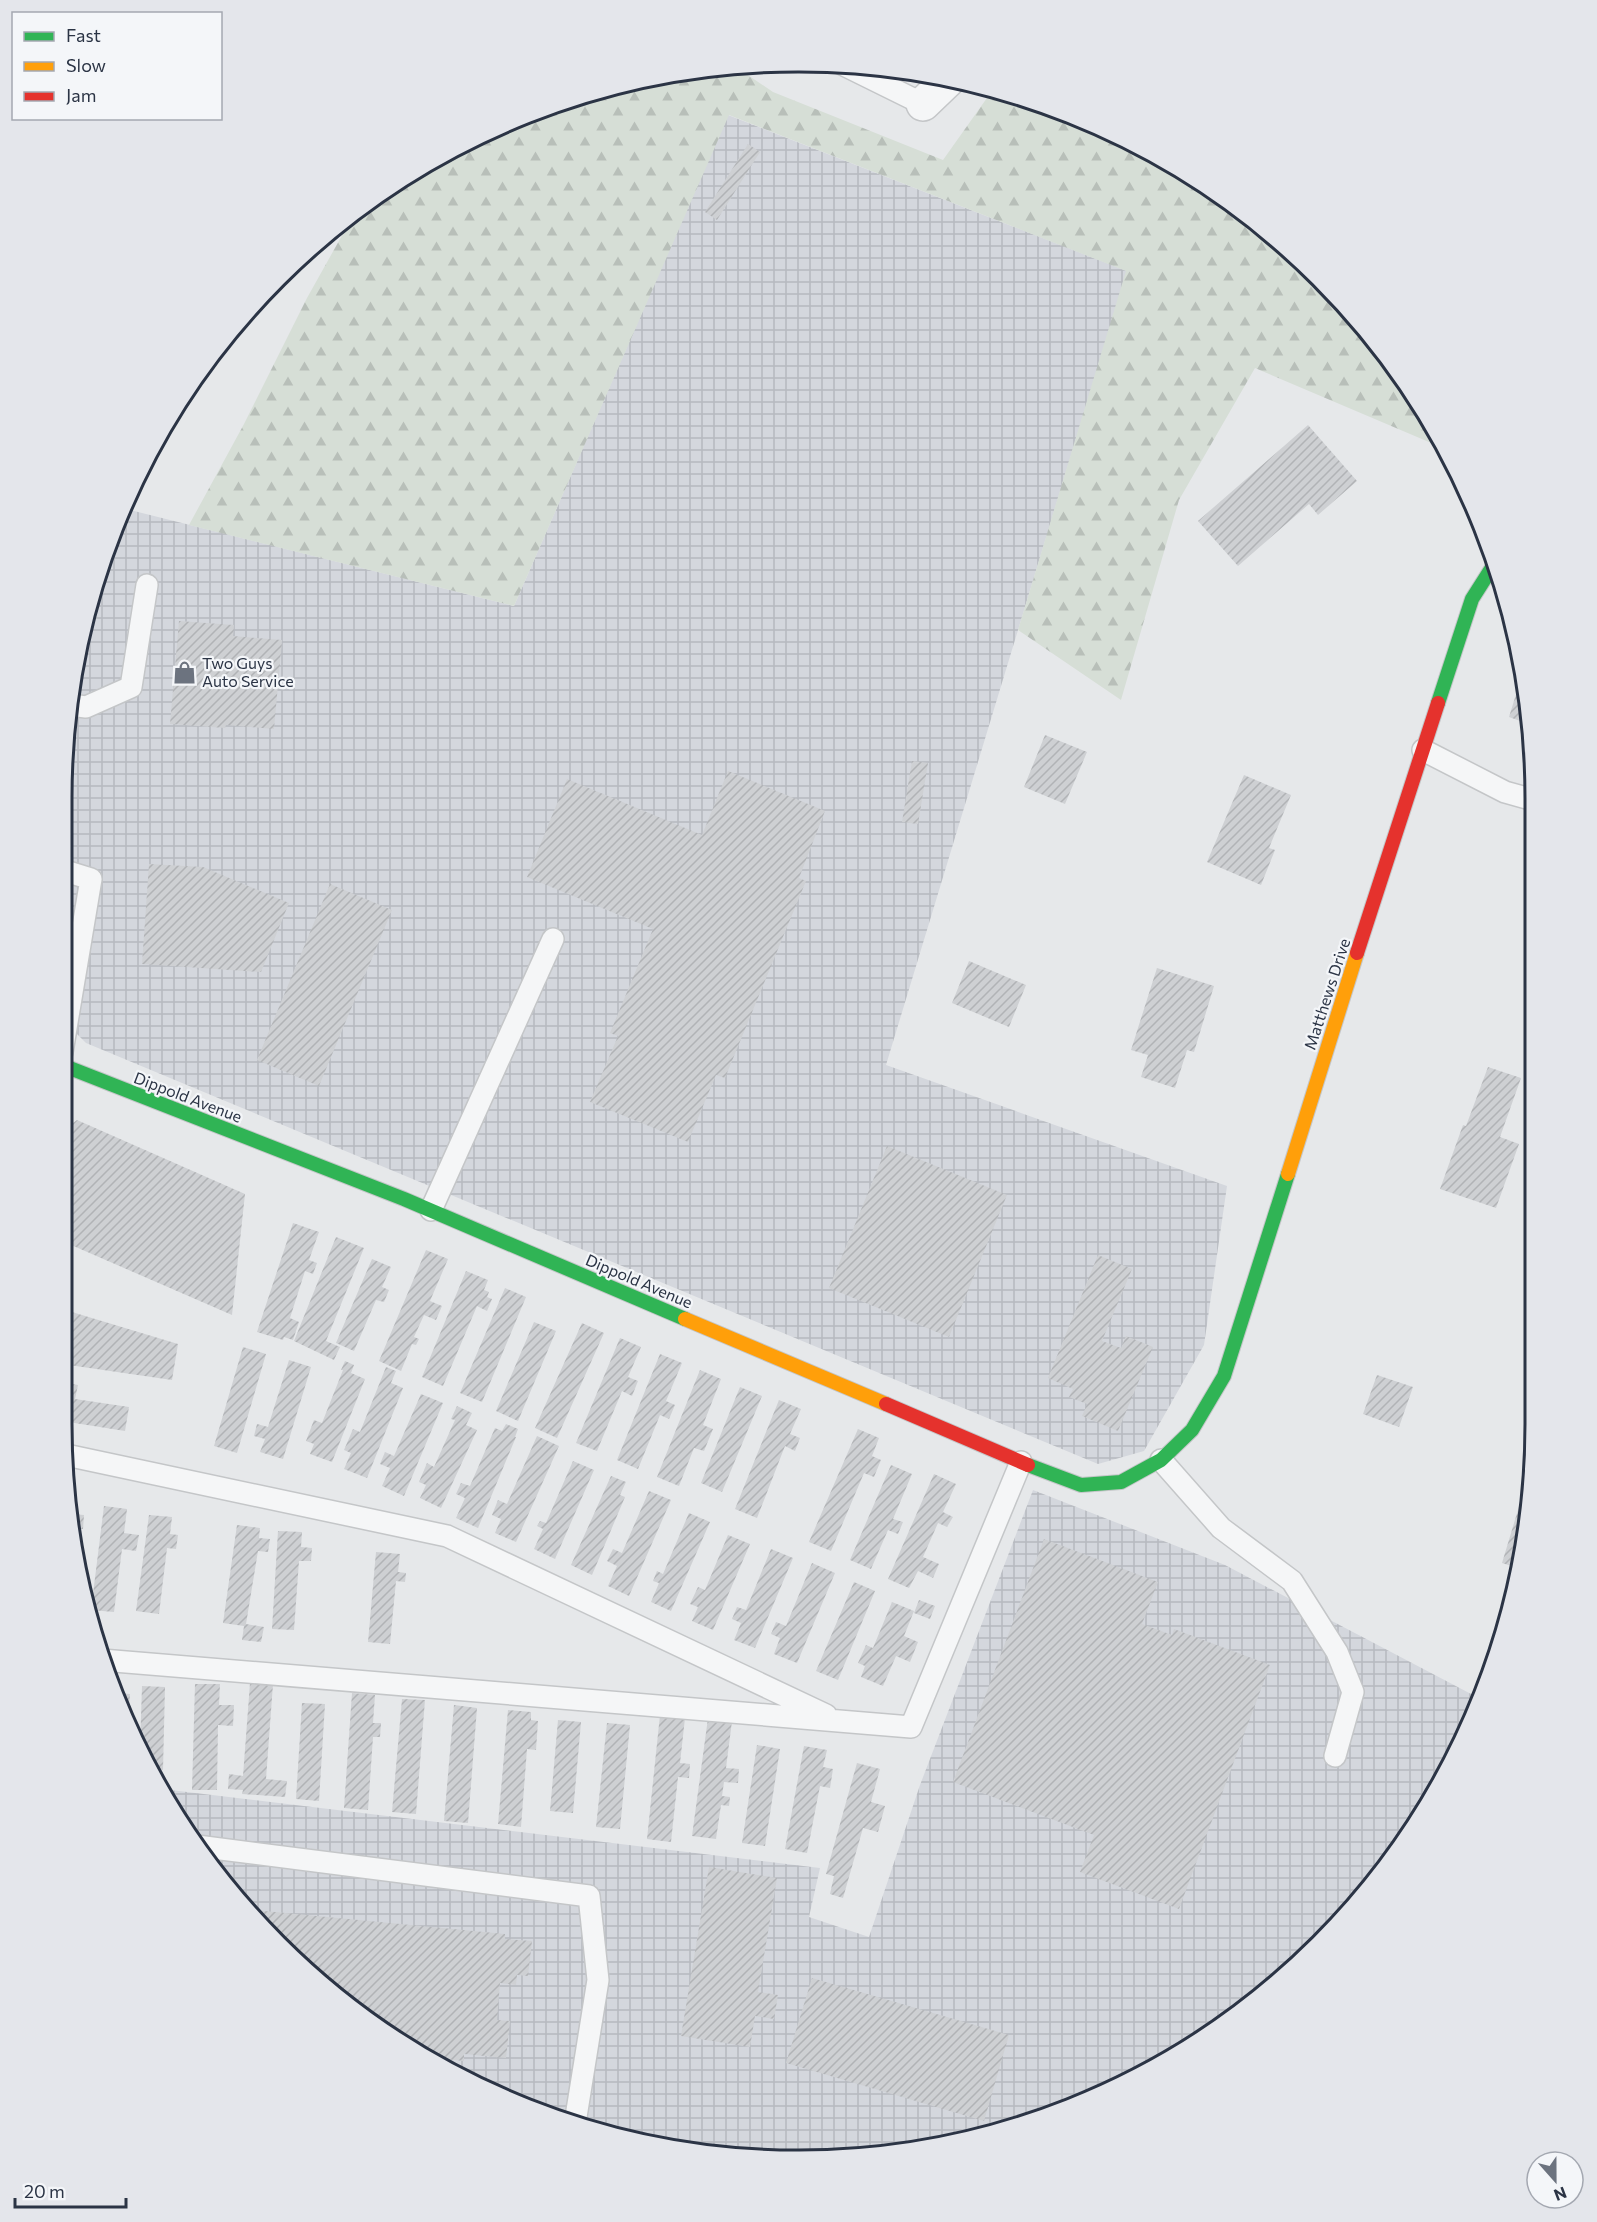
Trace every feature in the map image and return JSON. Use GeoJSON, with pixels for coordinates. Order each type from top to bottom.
{"type":"FeatureCollection","features":[{"type":"Feature","properties":{"kind":"street"},"geometry":{"type":"LineString","coordinates":[[923,104],[941,86]]}},
{"type":"Feature","properties":{"kind":"street","name":"Matthews Drive"},"geometry":{"type":"LineString","coordinates":[[1192,1431],[1224,1376],[1472,600],[1488,572]]}},
{"type":"Feature","properties":{"kind":"street","name":"Dippold Avenue"},"geometry":{"type":"LineString","coordinates":[[72,1069],[431,1210],[1021,1462],[1081,1485],[1120,1482],[1161,1460],[1192,1431]]}},
{"type":"Feature","properties":{"kind":"lane"},"geometry":{"type":"LineString","coordinates":[[866,76],[923,104]]}},
{"type":"Feature","properties":{"kind":"lane"},"geometry":{"type":"LineString","coordinates":[[78,706],[86,707],[130,687],[147,585]]}},
{"type":"Feature","properties":{"kind":"lane"},"geometry":{"type":"LineString","coordinates":[[1423,750],[1505,792],[1525,798]]}},
{"type":"Feature","properties":{"kind":"lane"},"geometry":{"type":"LineString","coordinates":[[72,873],[91,879],[72,992]]}},
{"type":"Feature","properties":{"kind":"lane"},"geometry":{"type":"LineString","coordinates":[[431,1210],[553,939]]}},
{"type":"Feature","properties":{"kind":"lane"},"geometry":{"type":"LineString","coordinates":[[73,1457],[447,1536],[838,1721]]}},
{"type":"Feature","properties":{"kind":"lane"},"geometry":{"type":"LineString","coordinates":[[1161,1460],[1221,1528],[1292,1581],[1337,1652],[1353,1692],[1335,1756]]}},
{"type":"Feature","properties":{"kind":"lane"},"geometry":{"type":"LineString","coordinates":[[112,1661],[911,1727],[1021,1462]]}},
{"type":"Feature","properties":{"kind":"lane"},"geometry":{"type":"LineString","coordinates":[[209,1847],[589,1896],[598,1980],[576,2115]]}},
{"type":"Feature","properties":{"kind":"shaded area"},"geometry":{"type":"Polygon","coordinates":[[[728,115],[1127,271],[886,1065],[1227,1186],[1204,1345],[1144,1451],[1098,1464],[86,1043],[72,1029],[72,798],[78,704],[97,610],[131,510],[514,606],[728,115]]]}},
{"type":"Feature","properties":{"kind":"shaded area"},"geometry":{"type":"Polygon","coordinates":[[[1033,1490],[1225,1565],[1473,1695],[1428,1787],[1375,1866],[1345,1903],[1312,1937],[1278,1970],[1241,2000],[1162,2053],[1077,2095],[987,2125],[940,2136],[893,2144],[846,2148],[798,2150],[751,2148],[704,2144],[657,2136],[610,2125],[520,2095],[435,2053],[356,2000],[319,1970],[285,1937],[252,1903],[222,1866],[171,1790],[820,1868],[809,1917],[869,1937],[920,1785],[1033,1490]]]}},
{"type":"Feature","properties":{"kind":"green space"},"geometry":{"type":"Polygon","coordinates":[[[747,74],[773,92],[943,160],[988,97],[1077,127],[1120,147],[1162,169],[1241,222],[1278,252],[1345,319],[1403,395],[1432,444],[1255,368],[1179,500],[1121,700],[1018,630],[1126,271],[729,115],[514,606],[189,525],[244,424],[307,298],[344,232],[395,194],[435,169],[520,127],[610,97],[704,78],[747,74]]]}},
{"type":"Feature","properties":{"kind":"building"},"geometry":{"type":"Polygon","coordinates":[[[748,144],[760,152],[717,220],[705,212],[748,144]]]}},
{"type":"Feature","properties":{"kind":"building"},"geometry":{"type":"Polygon","coordinates":[[[1308,425],[1357,481],[1318,515],[1309,504],[1238,566],[1198,521],[1308,425]]]}},
{"type":"Feature","properties":{"kind":"building"},"geometry":{"type":"Polygon","coordinates":[[[179,621],[234,625],[233,636],[282,640],[274,729],[170,724],[179,621]]]}},
{"type":"Feature","properties":{"kind":"building"},"geometry":{"type":"Polygon","coordinates":[[[1517,692],[1520,721],[1509,717],[1517,692]]]}},
{"type":"Feature","properties":{"kind":"building"},"geometry":{"type":"Polygon","coordinates":[[[1045,735],[1087,752],[1065,804],[1024,787],[1045,735]]]}},
{"type":"Feature","properties":{"kind":"building"},"geometry":{"type":"Polygon","coordinates":[[[912,761],[928,763],[918,824],[902,822],[912,761]]]}},
{"type":"Feature","properties":{"kind":"building"},"geometry":{"type":"Polygon","coordinates":[[[728,771],[825,811],[799,878],[806,881],[725,1078],[716,1075],[688,1142],[590,1102],[618,1036],[610,1033],[653,929],[527,877],[567,779],[702,835],[728,771]]]}},
{"type":"Feature","properties":{"kind":"building"},"geometry":{"type":"Polygon","coordinates":[[[1244,775],[1291,795],[1269,848],[1275,850],[1261,885],[1207,862],[1244,775]]]}},
{"type":"Feature","properties":{"kind":"building"},"geometry":{"type":"Polygon","coordinates":[[[149,864],[203,867],[289,903],[261,972],[142,964],[149,864]]]}},
{"type":"Feature","properties":{"kind":"building"},"geometry":{"type":"Polygon","coordinates":[[[330,884],[392,910],[319,1086],[257,1060],[330,884]]]}},
{"type":"Feature","properties":{"kind":"building"},"geometry":{"type":"Polygon","coordinates":[[[969,961],[1026,985],[1009,1027],[952,1003],[969,961]]]}},
{"type":"Feature","properties":{"kind":"building"},"geometry":{"type":"Polygon","coordinates":[[[1157,968],[1214,986],[1194,1052],[1187,1050],[1175,1088],[1141,1077],[1148,1055],[1131,1050],[1157,968]]]}},
{"type":"Feature","properties":{"kind":"building"},"geometry":{"type":"Polygon","coordinates":[[[1488,1067],[1521,1078],[1500,1137],[1519,1144],[1496,1208],[1440,1189],[1463,1125],[1466,1126],[1488,1067]]]}},
{"type":"Feature","properties":{"kind":"building"},"geometry":{"type":"Polygon","coordinates":[[[77,1120],[245,1194],[232,1315],[72,1245],[72,1124],[77,1120]]]}},
{"type":"Feature","properties":{"kind":"building"},"geometry":{"type":"Polygon","coordinates":[[[887,1146],[1007,1195],[949,1337],[829,1288],[887,1146]]]}},
{"type":"Feature","properties":{"kind":"building"},"geometry":{"type":"Polygon","coordinates":[[[293,1223],[319,1232],[309,1260],[317,1263],[313,1274],[305,1271],[290,1318],[299,1322],[293,1340],[284,1337],[283,1340],[257,1332],[293,1223]]]}},
{"type":"Feature","properties":{"kind":"building"},"geometry":{"type":"Polygon","coordinates":[[[336,1237],[364,1248],[326,1341],[340,1347],[334,1360],[294,1341],[336,1237]]]}},
{"type":"Feature","properties":{"kind":"building"},"geometry":{"type":"Polygon","coordinates":[[[426,1250],[448,1259],[430,1301],[442,1306],[436,1320],[424,1315],[414,1337],[419,1339],[416,1345],[412,1344],[401,1371],[379,1361],[426,1250]]]}},
{"type":"Feature","properties":{"kind":"building"},"geometry":{"type":"Polygon","coordinates":[[[1098,1255],[1132,1269],[1102,1341],[1121,1348],[1126,1336],[1153,1347],[1118,1431],[1082,1416],[1087,1404],[1069,1397],[1073,1389],[1048,1378],[1098,1255]]]}},
{"type":"Feature","properties":{"kind":"building"},"geometry":{"type":"Polygon","coordinates":[[[372,1259],[391,1267],[382,1287],[389,1290],[384,1302],[376,1300],[354,1351],[336,1343],[372,1259]]]}},
{"type":"Feature","properties":{"kind":"building"},"geometry":{"type":"Polygon","coordinates":[[[466,1271],[488,1280],[484,1290],[489,1292],[487,1297],[492,1299],[487,1311],[477,1306],[443,1386],[422,1377],[466,1271]]]}},
{"type":"Feature","properties":{"kind":"building"},"geometry":{"type":"Polygon","coordinates":[[[505,1288],[526,1297],[482,1402],[460,1393],[505,1288]]]}},
{"type":"Feature","properties":{"kind":"building"},"geometry":{"type":"Polygon","coordinates":[[[72,1312],[178,1344],[172,1380],[72,1365],[72,1312]]]}},
{"type":"Feature","properties":{"kind":"building"},"geometry":{"type":"Polygon","coordinates":[[[534,1322],[556,1331],[518,1421],[496,1411],[534,1322]]]}},
{"type":"Feature","properties":{"kind":"building"},"geometry":{"type":"Polygon","coordinates":[[[582,1323],[604,1333],[557,1438],[535,1428],[582,1323]]]}},
{"type":"Feature","properties":{"kind":"building"},"geometry":{"type":"Polygon","coordinates":[[[620,1338],[641,1347],[628,1377],[638,1381],[632,1396],[622,1391],[597,1451],[576,1443],[620,1338]]]}},
{"type":"Feature","properties":{"kind":"building"},"geometry":{"type":"Polygon","coordinates":[[[243,1347],[266,1354],[237,1453],[214,1446],[243,1347]]]}},
{"type":"Feature","properties":{"kind":"building"},"geometry":{"type":"Polygon","coordinates":[[[660,1354],[682,1363],[666,1401],[675,1405],[669,1419],[660,1415],[638,1469],[617,1460],[660,1354]]]}},
{"type":"Feature","properties":{"kind":"building"},"geometry":{"type":"Polygon","coordinates":[[[289,1360],[311,1367],[283,1459],[260,1452],[265,1439],[254,1436],[257,1424],[268,1427],[289,1360]]]}},
{"type":"Feature","properties":{"kind":"building"},"geometry":{"type":"Polygon","coordinates":[[[345,1361],[354,1365],[351,1373],[365,1379],[332,1462],[310,1454],[314,1444],[306,1441],[314,1420],[322,1423],[345,1361]]]}},
{"type":"Feature","properties":{"kind":"building"},"geometry":{"type":"Polygon","coordinates":[[[386,1367],[396,1371],[391,1383],[403,1388],[367,1478],[344,1469],[351,1453],[344,1450],[353,1429],[360,1432],[386,1367]]]}},
{"type":"Feature","properties":{"kind":"building"},"geometry":{"type":"Polygon","coordinates":[[[700,1370],[721,1379],[703,1425],[713,1429],[704,1451],[694,1448],[679,1486],[657,1477],[700,1370]]]}},
{"type":"Feature","properties":{"kind":"building"},"geometry":{"type":"Polygon","coordinates":[[[1377,1375],[1413,1387],[1399,1427],[1363,1414],[1377,1375]]]}},
{"type":"Feature","properties":{"kind":"building"},"geometry":{"type":"Polygon","coordinates":[[[72,1384],[78,1385],[75,1399],[129,1407],[125,1431],[72,1423],[72,1384]]]}},
{"type":"Feature","properties":{"kind":"building"},"geometry":{"type":"Polygon","coordinates":[[[740,1387],[762,1396],[722,1492],[701,1483],[740,1387]]]}},
{"type":"Feature","properties":{"kind":"building"},"geometry":{"type":"Polygon","coordinates":[[[421,1394],[443,1403],[404,1496],[382,1486],[390,1468],[380,1464],[385,1452],[394,1456],[421,1394]]]}},
{"type":"Feature","properties":{"kind":"building"},"geometry":{"type":"Polygon","coordinates":[[[779,1400],[801,1409],[790,1434],[800,1438],[795,1451],[785,1446],[757,1518],[735,1509],[779,1400]]]}},
{"type":"Feature","properties":{"kind":"building"},"geometry":{"type":"Polygon","coordinates":[[[457,1406],[472,1413],[466,1425],[477,1430],[441,1508],[420,1498],[426,1485],[419,1482],[427,1463],[434,1467],[455,1420],[451,1419],[457,1406]]]}},
{"type":"Feature","properties":{"kind":"building"},"geometry":{"type":"Polygon","coordinates":[[[506,1424],[518,1429],[516,1437],[478,1528],[456,1518],[465,1498],[456,1494],[461,1483],[470,1486],[495,1428],[502,1431],[506,1424]]]}},
{"type":"Feature","properties":{"kind":"building"},"geometry":{"type":"Polygon","coordinates":[[[858,1429],[879,1438],[872,1456],[881,1460],[874,1477],[864,1473],[831,1551],[809,1542],[858,1429]]]}},
{"type":"Feature","properties":{"kind":"building"},"geometry":{"type":"Polygon","coordinates":[[[537,1436],[559,1446],[516,1542],[495,1533],[501,1519],[492,1515],[498,1500],[507,1504],[537,1436]]]}},
{"type":"Feature","properties":{"kind":"building"},"geometry":{"type":"Polygon","coordinates":[[[573,1461],[594,1470],[555,1559],[534,1549],[543,1529],[537,1526],[540,1521],[546,1523],[573,1461]]]}},
{"type":"Feature","properties":{"kind":"building"},"geometry":{"type":"Polygon","coordinates":[[[891,1465],[912,1474],[893,1519],[903,1522],[898,1534],[888,1530],[871,1569],[850,1560],[891,1465]]]}},
{"type":"Feature","properties":{"kind":"building"},"geometry":{"type":"Polygon","coordinates":[[[934,1474],[956,1484],[943,1512],[953,1517],[947,1527],[938,1523],[923,1557],[939,1564],[933,1578],[918,1571],[909,1588],[888,1579],[934,1474]]]}},
{"type":"Feature","properties":{"kind":"building"},"geometry":{"type":"Polygon","coordinates":[[[611,1476],[626,1482],[620,1495],[625,1497],[592,1575],[571,1565],[611,1476]]]}},
{"type":"Feature","properties":{"kind":"building"},"geometry":{"type":"Polygon","coordinates":[[[649,1491],[671,1500],[629,1596],[608,1586],[617,1566],[607,1561],[613,1549],[622,1553],[649,1491]]]}},
{"type":"Feature","properties":{"kind":"building"},"geometry":{"type":"Polygon","coordinates":[[[1520,1502],[1511,1566],[1502,1563],[1520,1502]]]}},
{"type":"Feature","properties":{"kind":"building"},"geometry":{"type":"Polygon","coordinates":[[[104,1506],[127,1509],[124,1533],[139,1535],[136,1551],[122,1549],[114,1612],[97,1610],[93,1595],[104,1506]]]}},
{"type":"Feature","properties":{"kind":"building"},"geometry":{"type":"Polygon","coordinates":[[[689,1513],[710,1522],[671,1611],[651,1602],[659,1583],[653,1581],[657,1571],[663,1574],[689,1513]]]}},
{"type":"Feature","properties":{"kind":"building"},"geometry":{"type":"Polygon","coordinates":[[[78,1514],[84,1515],[83,1529],[80,1529],[78,1514]]]}},
{"type":"Feature","properties":{"kind":"building"},"geometry":{"type":"Polygon","coordinates":[[[149,1515],[172,1517],[170,1534],[178,1535],[176,1549],[167,1548],[159,1614],[136,1611],[149,1515]]]}},
{"type":"Feature","properties":{"kind":"building"},"geometry":{"type":"Polygon","coordinates":[[[237,1525],[260,1528],[259,1538],[270,1539],[268,1552],[258,1551],[246,1624],[264,1627],[261,1642],[242,1640],[244,1626],[223,1623],[237,1525]]]}},
{"type":"Feature","properties":{"kind":"building"},"geometry":{"type":"Polygon","coordinates":[[[278,1531],[302,1532],[301,1547],[312,1548],[311,1561],[299,1561],[294,1630],[272,1629],[278,1531]]]}},
{"type":"Feature","properties":{"kind":"building"},"geometry":{"type":"Polygon","coordinates":[[[728,1535],[750,1544],[713,1630],[692,1621],[698,1607],[690,1604],[698,1587],[705,1590],[728,1535]]]}},
{"type":"Feature","properties":{"kind":"building"},"geometry":{"type":"Polygon","coordinates":[[[1044,1539],[1158,1582],[1142,1624],[1172,1635],[1174,1629],[1270,1665],[1179,1909],[1080,1872],[1094,1835],[953,1782],[1044,1539]]]}},
{"type":"Feature","properties":{"kind":"building"},"geometry":{"type":"Polygon","coordinates":[[[771,1549],[793,1558],[755,1648],[734,1640],[741,1623],[732,1619],[737,1607],[746,1610],[771,1549]]]}},
{"type":"Feature","properties":{"kind":"building"},"geometry":{"type":"Polygon","coordinates":[[[376,1552],[400,1554],[398,1572],[406,1573],[405,1582],[396,1581],[390,1644],[368,1642],[376,1552]]]}},
{"type":"Feature","properties":{"kind":"building"},"geometry":{"type":"Polygon","coordinates":[[[812,1563],[835,1573],[797,1663],[774,1654],[780,1638],[771,1634],[776,1622],[786,1626],[812,1563]]]}},
{"type":"Feature","properties":{"kind":"building"},"geometry":{"type":"Polygon","coordinates":[[[854,1582],[875,1591],[838,1680],[816,1671],[854,1582]]]}},
{"type":"Feature","properties":{"kind":"building"},"geometry":{"type":"Polygon","coordinates":[[[919,1600],[935,1606],[930,1619],[914,1613],[919,1600]]]}},
{"type":"Feature","properties":{"kind":"building"},"geometry":{"type":"Polygon","coordinates":[[[892,1602],[914,1611],[904,1636],[918,1642],[910,1662],[896,1656],[883,1686],[861,1677],[865,1666],[858,1663],[866,1645],[873,1648],[892,1602]]]}},
{"type":"Feature","properties":{"kind":"building"},"geometry":{"type":"Polygon","coordinates":[[[250,1683],[273,1684],[266,1779],[287,1781],[285,1797],[242,1794],[243,1790],[228,1789],[229,1774],[243,1776],[250,1683]]]}},
{"type":"Feature","properties":{"kind":"building"},"geometry":{"type":"Polygon","coordinates":[[[195,1684],[220,1684],[219,1705],[234,1705],[233,1726],[218,1725],[217,1790],[192,1790],[195,1684]]]}},
{"type":"Feature","properties":{"kind":"building"},"geometry":{"type":"Polygon","coordinates":[[[142,1686],[165,1687],[163,1770],[160,1770],[141,1731],[142,1686]]]}},
{"type":"Feature","properties":{"kind":"building"},"geometry":{"type":"Polygon","coordinates":[[[352,1693],[375,1695],[373,1723],[381,1723],[380,1737],[373,1737],[368,1810],[344,1808],[352,1693]]]}},
{"type":"Feature","properties":{"kind":"building"},"geometry":{"type":"Polygon","coordinates":[[[124,1694],[130,1694],[129,1706],[124,1694]]]}},
{"type":"Feature","properties":{"kind":"building"},"geometry":{"type":"Polygon","coordinates":[[[402,1699],[425,1700],[416,1814],[392,1812],[402,1699]]]}},
{"type":"Feature","properties":{"kind":"building"},"geometry":{"type":"Polygon","coordinates":[[[302,1703],[325,1704],[319,1801],[296,1799],[302,1703]]]}},
{"type":"Feature","properties":{"kind":"building"},"geometry":{"type":"Polygon","coordinates":[[[454,1705],[477,1708],[468,1823],[444,1821],[454,1705]]]}},
{"type":"Feature","properties":{"kind":"building"},"geometry":{"type":"Polygon","coordinates":[[[508,1710],[531,1712],[531,1720],[538,1721],[536,1750],[527,1749],[521,1827],[498,1824],[508,1710]]]}},
{"type":"Feature","properties":{"kind":"building"},"geometry":{"type":"Polygon","coordinates":[[[660,1715],[685,1718],[680,1763],[690,1764],[689,1778],[678,1777],[671,1842],[647,1839],[660,1715]]]}},
{"type":"Feature","properties":{"kind":"building"},"geometry":{"type":"Polygon","coordinates":[[[708,1718],[732,1721],[726,1768],[739,1769],[738,1783],[724,1782],[722,1796],[730,1797],[729,1806],[721,1805],[716,1839],[692,1836],[708,1718]]]}},
{"type":"Feature","properties":{"kind":"building"},"geometry":{"type":"Polygon","coordinates":[[[558,1720],[581,1722],[573,1813],[550,1811],[558,1720]]]}},
{"type":"Feature","properties":{"kind":"building"},"geometry":{"type":"Polygon","coordinates":[[[607,1723],[630,1725],[620,1829],[596,1827],[607,1723]]]}},
{"type":"Feature","properties":{"kind":"building"},"geometry":{"type":"Polygon","coordinates":[[[757,1745],[780,1749],[765,1846],[742,1843],[757,1745]]]}},
{"type":"Feature","properties":{"kind":"building"},"geometry":{"type":"Polygon","coordinates":[[[804,1746],[827,1750],[823,1767],[833,1769],[830,1788],[820,1786],[807,1853],[785,1849],[804,1746]]]}},
{"type":"Feature","properties":{"kind":"building"},"geometry":{"type":"Polygon","coordinates":[[[857,1763],[880,1769],[871,1802],[885,1806],[878,1832],[863,1828],[843,1898],[830,1894],[834,1876],[826,1874],[857,1763]]]}},
{"type":"Feature","properties":{"kind":"building"},"geometry":{"type":"Polygon","coordinates":[[[709,1867],[777,1878],[758,1992],[778,1995],[774,2019],[755,2016],[750,2047],[681,2036],[709,1867]]]}},
{"type":"Feature","properties":{"kind":"building"},"geometry":{"type":"Polygon","coordinates":[[[259,1911],[505,1934],[505,1939],[532,1941],[528,1976],[517,1975],[516,1985],[500,1983],[497,2020],[510,2021],[506,2058],[464,2054],[464,2061],[447,2059],[435,2053],[356,2000],[319,1970],[259,1911]]]}},
{"type":"Feature","properties":{"kind":"building"},"geometry":{"type":"Polygon","coordinates":[[[812,1978],[1009,2035],[984,2121],[786,2063],[812,1978]]]}},
{"type":"Feature","properties":{"kind":"traffic: fast"},"geometry":{"type":"LineString","coordinates":[[1438,703],[1472,599],[1489,573]]}},
{"type":"Feature","properties":{"kind":"traffic: fast"},"geometry":{"type":"LineString","coordinates":[[72,1069],[404,1199],[685,1319]]}},
{"type":"Feature","properties":{"kind":"traffic: fast"},"geometry":{"type":"LineString","coordinates":[[1028,1465],[1081,1485],[1121,1482],[1161,1460],[1192,1430],[1224,1376],[1288,1174]]}},
{"type":"Feature","properties":{"kind":"traffic: slow"},"geometry":{"type":"LineString","coordinates":[[1288,1174],[1357,953]]}},
{"type":"Feature","properties":{"kind":"traffic: slow"},"geometry":{"type":"LineString","coordinates":[[685,1319],[886,1404]]}},
{"type":"Feature","properties":{"kind":"traffic: jam"},"geometry":{"type":"LineString","coordinates":[[1357,953],[1438,703]]}},
{"type":"Feature","properties":{"kind":"traffic: jam"},"geometry":{"type":"LineString","coordinates":[[886,1404],[1028,1465]]}},
{"type":"Feature","properties":{"kind":"place","name":"Two Guys Auto Service"},"geometry":{"type":"Point","coordinates":[184,672]}}]}
